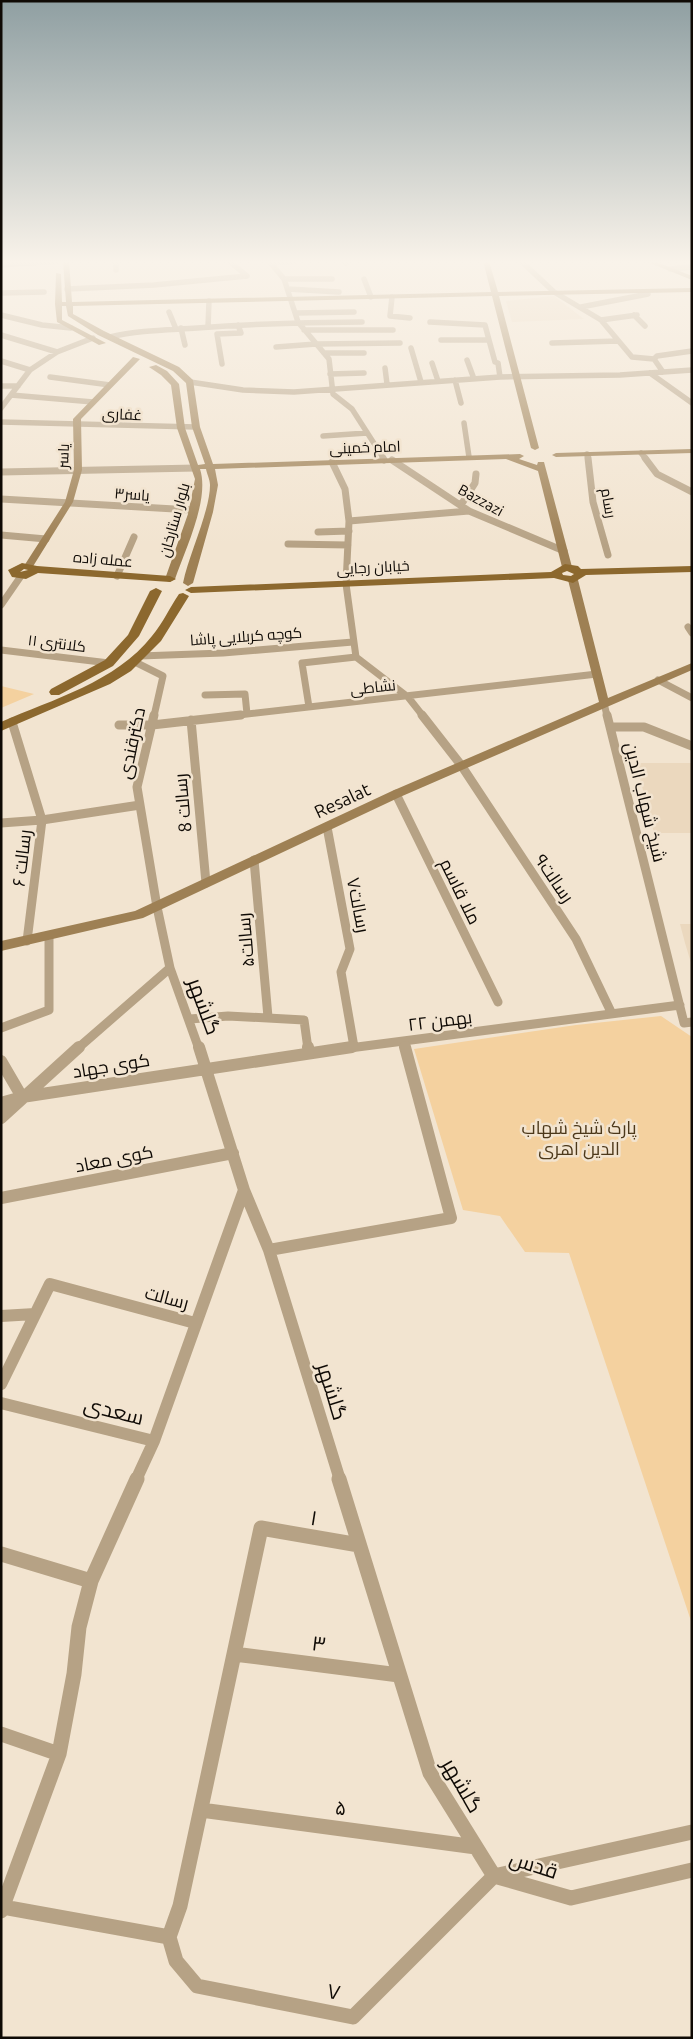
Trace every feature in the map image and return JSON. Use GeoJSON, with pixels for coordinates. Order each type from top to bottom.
{"type":"FeatureCollection","features":[{"type":"Feature","properties":{"kind":"main road","name":"بلوار ستارخان"},"geometry":{"type":"LineString","coordinates":[[130,356],[164,372],[175,384],[181,428],[196,468],[200,486],[170,579]]}},
{"type":"Feature","properties":{"kind":"main road"},"geometry":{"type":"LineString","coordinates":[[149,356],[176,369],[190,382]]}},
{"type":"Feature","properties":{"kind":"main road"},"geometry":{"type":"LineString","coordinates":[[511,356],[535,448]]}},
{"type":"Feature","properties":{"kind":"main road","name":"یاسر"},"geometry":{"type":"LineString","coordinates":[[25,571],[69,502],[78,470],[77,419],[136,359]]}},
{"type":"Feature","properties":{"kind":"main road","name":"بلوار ستارخان"},"geometry":{"type":"LineString","coordinates":[[188,589],[191,568],[209,512],[214,485],[210,466],[196,427],[190,382]]}},
{"type":"Feature","properties":{"kind":"main road"},"geometry":{"type":"LineString","coordinates":[[542,467],[525,461],[520,456],[522,451],[535,448],[546,449],[556,455],[692,451]]}},
{"type":"Feature","properties":{"kind":"main road"},"geometry":{"type":"LineString","coordinates":[[509,456],[527,465],[542,467],[556,458],[556,455]]}},
{"type":"Feature","properties":{"kind":"main road","name":"امام خمینی"},"geometry":{"type":"LineString","coordinates":[[196,468],[520,456]]}},
{"type":"Feature","properties":{"kind":"main road"},"geometry":{"type":"LineString","coordinates":[[542,467],[566,559],[574,568],[577,576]]}},
{"type":"Feature","properties":{"kind":"main road"},"geometry":{"type":"LineString","coordinates":[[542,575],[566,559]]}},
{"type":"Feature","properties":{"kind":"main road"},"geometry":{"type":"LineString","coordinates":[[566,559],[557,570],[556,575],[563,579],[577,576],[692,570]]}},
{"type":"Feature","properties":{"kind":"main road"},"geometry":{"type":"LineString","coordinates":[[1,567],[25,571]]}},
{"type":"Feature","properties":{"kind":"main road","name":"عمله زاده"},"geometry":{"type":"LineString","coordinates":[[25,571],[170,579],[188,589]]}},
{"type":"Feature","properties":{"kind":"main road","name":"عمله زاده"},"geometry":{"type":"LineString","coordinates":[[25,571],[161,593],[188,589]]}},
{"type":"Feature","properties":{"kind":"main road","name":"خیابان رجایی"},"geometry":{"type":"LineString","coordinates":[[188,589],[556,575]]}},
{"type":"Feature","properties":{"kind":"main road","name":"شیخ شهاب الدین"},"geometry":{"type":"LineString","coordinates":[[577,576],[604,703]]}},
{"type":"Feature","properties":{"kind":"main road"},"geometry":{"type":"LineString","coordinates":[[5,722],[54,692],[109,663],[133,636],[161,593],[164,581],[170,579]]}},
{"type":"Feature","properties":{"kind":"main road"},"geometry":{"type":"LineString","coordinates":[[5,722],[106,680],[138,659],[157,638],[188,589]]}},
{"type":"Feature","properties":{"kind":"main road","name":"Resalat"},"geometry":{"type":"LineString","coordinates":[[1,946],[138,915],[396,794],[692,666]]}},
{"type":"Feature","properties":{"kind":"street"},"geometry":{"type":"LineString","coordinates":[[1,408],[30,370],[51,356]]}},
{"type":"Feature","properties":{"kind":"street"},"geometry":{"type":"LineString","coordinates":[[221,356],[222,364]]}},
{"type":"Feature","properties":{"kind":"street"},"geometry":{"type":"LineString","coordinates":[[327,356],[329,359],[333,394],[352,410],[388,460]]}},
{"type":"Feature","properties":{"kind":"street"},"geometry":{"type":"LineString","coordinates":[[415,356],[424,384]]}},
{"type":"Feature","properties":{"kind":"street"},"geometry":{"type":"LineString","coordinates":[[493,356],[495,362],[498,363],[500,377]]}},
{"type":"Feature","properties":{"kind":"street"},"geometry":{"type":"LineString","coordinates":[[631,356],[654,359]]}},
{"type":"Feature","properties":{"kind":"street"},"geometry":{"type":"LineString","coordinates":[[654,359],[657,356]]}},
{"type":"Feature","properties":{"kind":"street"},"geometry":{"type":"LineString","coordinates":[[654,359],[663,372]]}},
{"type":"Feature","properties":{"kind":"street"},"geometry":{"type":"LineString","coordinates":[[468,360],[474,378]]}},
{"type":"Feature","properties":{"kind":"street"},"geometry":{"type":"LineString","coordinates":[[2,362],[30,370]]}},
{"type":"Feature","properties":{"kind":"street"},"geometry":{"type":"LineString","coordinates":[[432,363],[438,381]]}},
{"type":"Feature","properties":{"kind":"street"},"geometry":{"type":"LineString","coordinates":[[385,368],[387,384]]}},
{"type":"Feature","properties":{"kind":"street"},"geometry":{"type":"LineString","coordinates":[[190,382],[278,394],[387,384],[424,384],[474,378],[692,370]]}},
{"type":"Feature","properties":{"kind":"street"},"geometry":{"type":"LineString","coordinates":[[330,374],[364,373]]}},
{"type":"Feature","properties":{"kind":"street"},"geometry":{"type":"LineString","coordinates":[[650,373],[692,403]]}},
{"type":"Feature","properties":{"kind":"street"},"geometry":{"type":"LineString","coordinates":[[50,377],[110,385]]}},
{"type":"Feature","properties":{"kind":"street"},"geometry":{"type":"LineString","coordinates":[[455,380],[460,403]]}},
{"type":"Feature","properties":{"kind":"street"},"geometry":{"type":"LineString","coordinates":[[1,386],[18,386]]}},
{"type":"Feature","properties":{"kind":"street"},"geometry":{"type":"LineString","coordinates":[[11,395],[93,402]]}},
{"type":"Feature","properties":{"kind":"street","name":"غفاری"},"geometry":{"type":"LineString","coordinates":[[1,422],[196,427]]}},
{"type":"Feature","properties":{"kind":"street"},"geometry":{"type":"LineString","coordinates":[[464,423],[469,457]]}},
{"type":"Feature","properties":{"kind":"street"},"geometry":{"type":"LineString","coordinates":[[322,436],[367,433]]}},
{"type":"Feature","properties":{"kind":"street"},"geometry":{"type":"LineString","coordinates":[[641,453],[657,474],[692,492]]}},
{"type":"Feature","properties":{"kind":"street","name":"رسام"},"geometry":{"type":"LineString","coordinates":[[587,454],[594,502],[608,555]]}},
{"type":"Feature","properties":{"kind":"street","name":"Bazzazi"},"geometry":{"type":"LineString","coordinates":[[388,460],[469,510],[566,559]]}},
{"type":"Feature","properties":{"kind":"street"},"geometry":{"type":"LineString","coordinates":[[309,708],[302,663],[356,656],[346,584],[349,521],[345,489],[332,462]]}},
{"type":"Feature","properties":{"kind":"street"},"geometry":{"type":"LineString","coordinates":[[1,472],[196,468]]}},
{"type":"Feature","properties":{"kind":"street"},"geometry":{"type":"LineString","coordinates":[[462,506],[475,483],[476,474]]}},
{"type":"Feature","properties":{"kind":"street","name":"یاسر۳"},"geometry":{"type":"LineString","coordinates":[[1,499],[192,510]]}},
{"type":"Feature","properties":{"kind":"street"},"geometry":{"type":"LineString","coordinates":[[349,521],[469,510]]}},
{"type":"Feature","properties":{"kind":"street"},"geometry":{"type":"LineString","coordinates":[[318,532],[350,531]]}},
{"type":"Feature","properties":{"kind":"street"},"geometry":{"type":"LineString","coordinates":[[1,535],[46,539]]}},
{"type":"Feature","properties":{"kind":"street"},"geometry":{"type":"LineString","coordinates":[[118,576],[134,537]]}},
{"type":"Feature","properties":{"kind":"street"},"geometry":{"type":"LineString","coordinates":[[288,544],[348,545]]}},
{"type":"Feature","properties":{"kind":"street"},"geometry":{"type":"LineString","coordinates":[[1,605],[25,571]]}},
{"type":"Feature","properties":{"kind":"street","name":"کوچه کربلایی پاشا"},"geometry":{"type":"LineString","coordinates":[[138,659],[353,642]]}},
{"type":"Feature","properties":{"kind":"street","name":"کلانتری ۱۱"},"geometry":{"type":"LineString","coordinates":[[1,650],[109,663]]}},
{"type":"Feature","properties":{"kind":"street","name":"رسالت۹"},"geometry":{"type":"LineString","coordinates":[[356,656],[408,697],[461,765],[576,939],[612,1014]]}},
{"type":"Feature","properties":{"kind":"street","name":"دکترقندی"},"geometry":{"type":"LineString","coordinates":[[138,659],[163,676],[137,787],[157,907]]}},
{"type":"Feature","properties":{"kind":"street","name":"نشاطی"},"geometry":{"type":"LineString","coordinates":[[119,725],[152,725],[597,674]]}},
{"type":"Feature","properties":{"kind":"street"},"geometry":{"type":"LineString","coordinates":[[658,680],[692,698]]}},
{"type":"Feature","properties":{"kind":"street"},"geometry":{"type":"LineString","coordinates":[[205,695],[245,694],[247,714]]}},
{"type":"Feature","properties":{"kind":"street","name":"شیخ شهاب الدین"},"geometry":{"type":"LineString","coordinates":[[604,703],[684,1023],[692,1022]]}},
{"type":"Feature","properties":{"kind":"street","name":"رسالت 8"},"geometry":{"type":"LineString","coordinates":[[191,720],[206,883]]}},
{"type":"Feature","properties":{"kind":"street","name":"رسالت ۶"},"geometry":{"type":"LineString","coordinates":[[5,722],[42,820],[27,941]]}},
{"type":"Feature","properties":{"kind":"street"},"geometry":{"type":"LineString","coordinates":[[610,727],[644,727],[692,746]]}},
{"type":"Feature","properties":{"kind":"street","name":"ملا قاسم"},"geometry":{"type":"LineString","coordinates":[[396,794],[498,1002]]}},
{"type":"Feature","properties":{"kind":"street"},"geometry":{"type":"LineString","coordinates":[[1,823],[42,820],[140,805]]}},
{"type":"Feature","properties":{"kind":"street","name":"رسالت۷"},"geometry":{"type":"LineString","coordinates":[[327,827],[350,949],[341,972],[354,1047]]}},
{"type":"Feature","properties":{"kind":"street","name":"رسالت۵"},"geometry":{"type":"LineString","coordinates":[[254,860],[268,1017]]}},
{"type":"Feature","properties":{"kind":"street","name":"گلشهر"},"geometry":{"type":"LineString","coordinates":[[157,907],[170,968],[190,1019],[244,1190],[269,1250],[430,1773],[494,1876]]}},
{"type":"Feature","properties":{"kind":"street"},"geometry":{"type":"LineString","coordinates":[[1,1028],[48,1010],[49,936]]}},
{"type":"Feature","properties":{"kind":"street"},"geometry":{"type":"LineString","coordinates":[[1,1118],[170,968]]}},
{"type":"Feature","properties":{"kind":"street","name":"۲۲ بهمن"},"geometry":{"type":"LineString","coordinates":[[205,1068],[680,1005]]}},
{"type":"Feature","properties":{"kind":"street"},"geometry":{"type":"LineString","coordinates":[[190,1019],[228,1016],[304,1020],[308,1053]]}},
{"type":"Feature","properties":{"kind":"street"},"geometry":{"type":"LineString","coordinates":[[269,1250],[451,1218],[403,1041]]}},
{"type":"Feature","properties":{"kind":"street"},"geometry":{"type":"LineString","coordinates":[[1,1061],[22,1098]]}},
{"type":"Feature","properties":{"kind":"street","name":"کوی جهاد"},"geometry":{"type":"LineString","coordinates":[[1,1104],[22,1098],[205,1068]]}},
{"type":"Feature","properties":{"kind":"street","name":"کوی معاد"},"geometry":{"type":"LineString","coordinates":[[1,1198],[233,1153]]}},
{"type":"Feature","properties":{"kind":"street","name":"رسالت"},"geometry":{"type":"LineString","coordinates":[[35,1314],[50,1284],[196,1323],[244,1190]]}},
{"type":"Feature","properties":{"kind":"street"},"geometry":{"type":"LineString","coordinates":[[1,1316],[35,1314],[1,1384]]}},
{"type":"Feature","properties":{"kind":"street","name":"سعدی"},"geometry":{"type":"LineString","coordinates":[[1,1403],[154,1441],[196,1323]]}},
{"type":"Feature","properties":{"kind":"street"},"geometry":{"type":"LineString","coordinates":[[154,1441],[91,1581],[79,1627],[74,1674],[59,1754],[2,1909],[169,1937],[180,1906],[234,1654]]}},
{"type":"Feature","properties":{"kind":"street","name":"۱"},"geometry":{"type":"LineString","coordinates":[[234,1654],[261,1528],[359,1545]]}},
{"type":"Feature","properties":{"kind":"street"},"geometry":{"type":"LineString","coordinates":[[1,1554],[91,1581]]}},
{"type":"Feature","properties":{"kind":"street","name":"۳"},"geometry":{"type":"LineString","coordinates":[[234,1654],[399,1674]]}},
{"type":"Feature","properties":{"kind":"street"},"geometry":{"type":"LineString","coordinates":[[1,1734],[59,1754]]}},
{"type":"Feature","properties":{"kind":"street","name":"۵"},"geometry":{"type":"LineString","coordinates":[[201,1810],[476,1847]]}},
{"type":"Feature","properties":{"kind":"street","name":"قدس"},"geometry":{"type":"LineString","coordinates":[[494,1876],[692,1832]]}},
{"type":"Feature","properties":{"kind":"street","name":"قدس"},"geometry":{"type":"LineString","coordinates":[[494,1876],[571,1898],[692,1870]]}},
{"type":"Feature","properties":{"kind":"street","name":"۷"},"geometry":{"type":"LineString","coordinates":[[169,1937],[176,1961],[197,1986],[353,2017],[494,1876]]}},
{"type":"Feature","properties":{"kind":"shaded area"},"geometry":{"type":"Polygon","coordinates":[[[636,763],[692,763],[692,833],[654,833],[636,763]]]}},
{"type":"Feature","properties":{"kind":"shaded area"},"geometry":{"type":"Polygon","coordinates":[[[680,924],[692,924],[692,966],[685,943],[680,924]]]}},
{"type":"Feature","properties":{"kind":"green space"},"geometry":{"type":"Polygon","coordinates":[[[1,686],[34,694],[1,708],[1,686]]]}},
{"type":"Feature","properties":{"kind":"green space","name":"پارک شیخ شهاب الدین اهری"},"geometry":{"type":"Polygon","coordinates":[[[661,1016],[692,1037],[692,1624],[569,1253],[525,1252],[500,1216],[463,1210],[414,1049],[576,1025],[661,1016]]]}}]}
